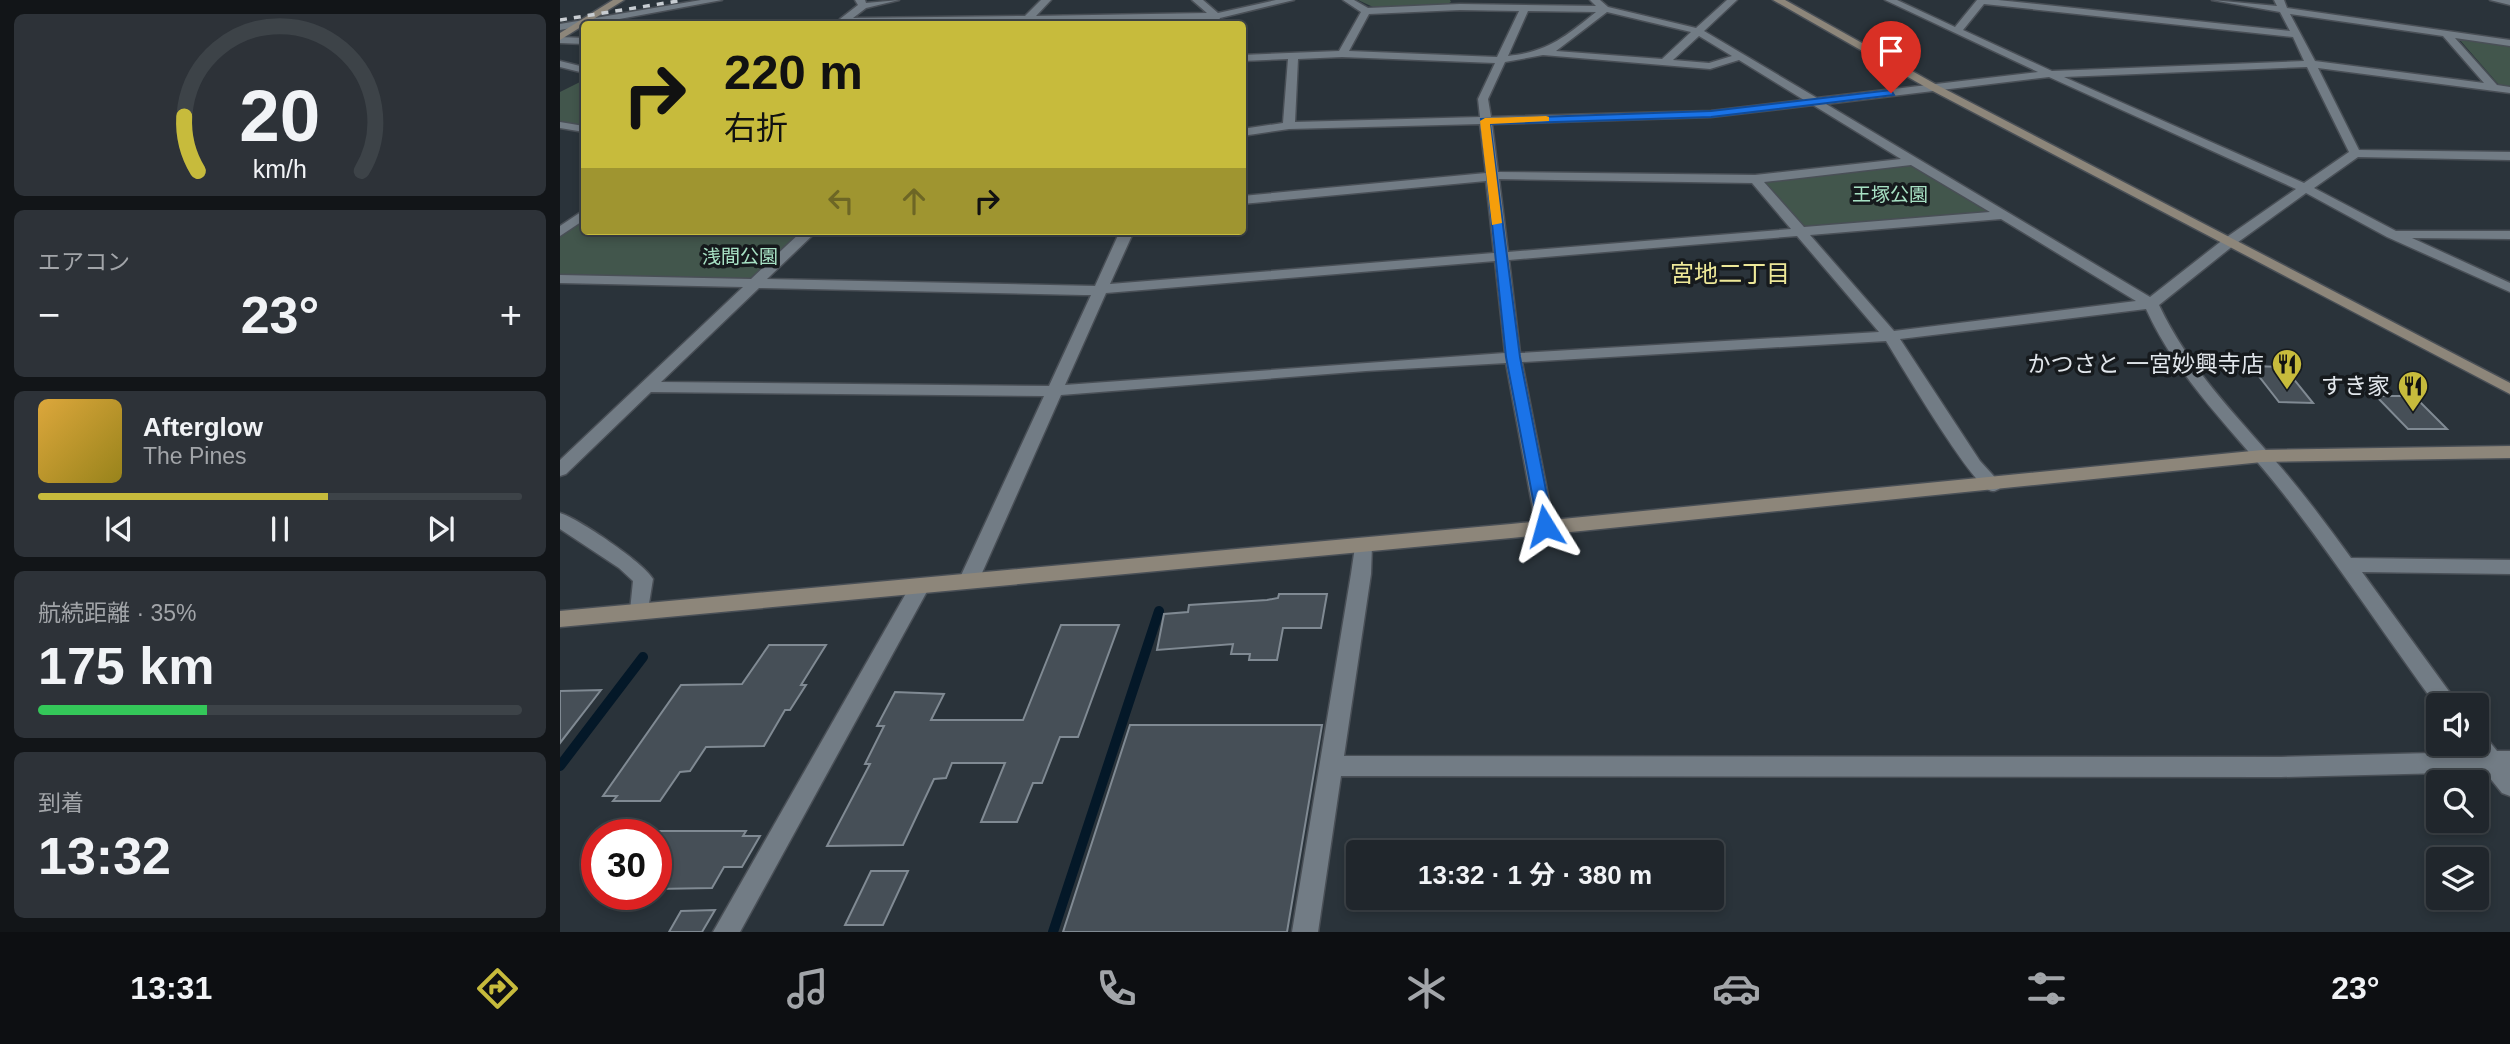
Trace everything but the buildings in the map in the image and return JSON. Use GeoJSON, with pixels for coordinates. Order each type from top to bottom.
{"type":"FeatureCollection","features":[{"type":"Feature","properties":{"kind":"street"},"geometry":{"type":"LineString","coordinates":[[586,21],[619,0]]}},
{"type":"Feature","properties":{"kind":"street"},"geometry":{"type":"LineString","coordinates":[[606,9],[661,0]]}},
{"type":"Feature","properties":{"kind":"street"},"geometry":{"type":"LineString","coordinates":[[595,21],[717,0]]}},
{"type":"Feature","properties":{"kind":"street"},"geometry":{"type":"LineString","coordinates":[[843,21],[861,3],[894,0]]}},
{"type":"Feature","properties":{"kind":"street"},"geometry":{"type":"LineString","coordinates":[[1025,21],[1046,0]]}},
{"type":"Feature","properties":{"kind":"street"},"geometry":{"type":"LineString","coordinates":[[1197,0],[1214,20]]}},
{"type":"Feature","properties":{"kind":"street"},"geometry":{"type":"LineString","coordinates":[[1119,21],[1214,20],[1289,0]]}},
{"type":"Feature","properties":{"kind":"street"},"geometry":{"type":"LineString","coordinates":[[1348,0],[1366,12],[1459,4],[1605,9],[1698,31],[1811,102],[2151,304],[2160,330],[2246,442],[2262,456],[2439,693]]}},
{"type":"Feature","properties":{"kind":"street"},"geometry":{"type":"LineString","coordinates":[[1595,0],[1605,9]]}},
{"type":"Feature","properties":{"kind":"street"},"geometry":{"type":"LineString","coordinates":[[1667,60],[1732,0]]}},
{"type":"Feature","properties":{"kind":"street"},"geometry":{"type":"LineString","coordinates":[[1778,0],[1933,87],[2510,389]]}},
{"type":"Feature","properties":{"kind":"street"},"geometry":{"type":"LineString","coordinates":[[1890,0],[2206,146],[2305,188],[2392,234],[2510,288]]}},
{"type":"Feature","properties":{"kind":"street"},"geometry":{"type":"LineString","coordinates":[[2217,0],[2282,5],[2510,43]]}},
{"type":"Feature","properties":{"kind":"street"},"geometry":{"type":"LineString","coordinates":[[2495,0],[2510,2]]}},
{"type":"Feature","properties":{"kind":"street"},"geometry":{"type":"LineString","coordinates":[[1957,31],[1982,1],[2297,35]]}},
{"type":"Feature","properties":{"kind":"street"},"geometry":{"type":"LineString","coordinates":[[2282,5],[2355,153]]}},
{"type":"Feature","properties":{"kind":"street"},"geometry":{"type":"LineString","coordinates":[[1525,8],[1483,99],[1513,357],[1545,526]]}},
{"type":"Feature","properties":{"kind":"street"},"geometry":{"type":"LineString","coordinates":[[1547,53],[1605,9]]}},
{"type":"Feature","properties":{"kind":"street"},"geometry":{"type":"LineString","coordinates":[[1342,54],[1366,12]]}},
{"type":"Feature","properties":{"kind":"street"},"geometry":{"type":"LineString","coordinates":[[560,27],[581,23]]}},
{"type":"Feature","properties":{"kind":"street"},"geometry":{"type":"LineString","coordinates":[[560,38],[581,24]]}},
{"type":"Feature","properties":{"kind":"street"},"geometry":{"type":"LineString","coordinates":[[2446,34],[2494,88]]}},
{"type":"Feature","properties":{"kind":"street"},"geometry":{"type":"LineString","coordinates":[[560,38],[581,41]]}},
{"type":"Feature","properties":{"kind":"street"},"geometry":{"type":"LineString","coordinates":[[1246,58],[1342,54],[1499,60],[1547,53],[1667,60],[1710,66],[1738,57]]}},
{"type":"Feature","properties":{"kind":"street"},"geometry":{"type":"LineString","coordinates":[[1289,126],[1293,56]]}},
{"type":"Feature","properties":{"kind":"street"},"geometry":{"type":"LineString","coordinates":[[560,64],[581,69]]}},
{"type":"Feature","properties":{"kind":"street"},"geometry":{"type":"LineString","coordinates":[[1246,132],[1289,126],[1711,114],[2051,74],[2311,64],[2510,90]]}},
{"type":"Feature","properties":{"kind":"street"},"geometry":{"type":"LineString","coordinates":[[560,125],[581,129]]}},
{"type":"Feature","properties":{"kind":"street"},"geometry":{"type":"LineString","coordinates":[[560,136],[581,129]]}},
{"type":"Feature","properties":{"kind":"street"},"geometry":{"type":"LineString","coordinates":[[647,387],[1053,391],[1513,357],[1891,336],[2151,304],[2229,242],[2355,153],[2510,156]]}},
{"type":"Feature","properties":{"kind":"street"},"geometry":{"type":"LineString","coordinates":[[1246,200],[1490,177],[1755,179],[1912,161]]}},
{"type":"Feature","properties":{"kind":"street"},"geometry":{"type":"LineString","coordinates":[[1755,179],[1891,336],[1974,465],[1993,485]]}},
{"type":"Feature","properties":{"kind":"street"},"geometry":{"type":"LineString","coordinates":[[560,279],[753,285],[1100,289],[2003,215]]}},
{"type":"Feature","properties":{"kind":"street"},"geometry":{"type":"LineString","coordinates":[[560,232],[581,216]]}},
{"type":"Feature","properties":{"kind":"street"},"geometry":{"type":"LineString","coordinates":[[2392,234],[2510,235]]}},
{"type":"Feature","properties":{"kind":"street"},"geometry":{"type":"LineString","coordinates":[[560,470],[806,235]]}},
{"type":"Feature","properties":{"kind":"street"},"geometry":{"type":"LineString","coordinates":[[968,582],[1125,235]]}},
{"type":"Feature","properties":{"kind":"street"},"geometry":{"type":"LineString","coordinates":[[560,619],[1993,485],[2262,456],[2510,453]]}},
{"type":"Feature","properties":{"kind":"street"},"geometry":{"type":"LineString","coordinates":[[560,520],[626,563],[643,579],[640,611]]}},
{"type":"Feature","properties":{"kind":"street"},"geometry":{"type":"LineString","coordinates":[[1305,932],[1361,574],[1363,545]]}},
{"type":"Feature","properties":{"kind":"street"},"geometry":{"type":"LineString","coordinates":[[2345,565],[2510,567]]}},
{"type":"Feature","properties":{"kind":"street"},"geometry":{"type":"LineString","coordinates":[[726,932],[920,586]]}},
{"type":"Feature","properties":{"kind":"street"},"geometry":{"type":"LineString","coordinates":[[1330,766],[2281,767],[2500,761],[2510,786]]}},
{"type":"Feature","properties":{"kind":"green space"},"geometry":{"type":"Polygon","coordinates":[[[1358,0],[1451,2],[1444,6],[1373,7],[1358,0]]]}},
{"type":"Feature","properties":{"kind":"green space"},"geometry":{"type":"Polygon","coordinates":[[[2459,39],[2510,46],[2510,87],[2499,85],[2459,39]]]}},
{"type":"Feature","properties":{"kind":"green space"},"geometry":{"type":"Polygon","coordinates":[[[581,82],[581,125],[560,121],[560,92],[581,82]]]}},
{"type":"Feature","properties":{"kind":"green space","name":"王塚公園"},"geometry":{"type":"Polygon","coordinates":[[[1912,164],[1991,213],[1804,230],[1763,181],[1912,164]]]}},
{"type":"Feature","properties":{"kind":"green space","name":"浅間公園"},"geometry":{"type":"Polygon","coordinates":[[[581,220],[581,235],[799,235],[751,281],[560,276],[560,236],[581,220]]]}},
{"type":"Feature","properties":{"kind":"waterway"},"geometry":{"type":"LineString","coordinates":[[1053,932],[1159,611]]}},
{"type":"Feature","properties":{"kind":"waterway"},"geometry":{"type":"LineString","coordinates":[[560,766],[643,657]]}},
{"type":"Feature","properties":{"kind":"railway"},"geometry":{"type":"LineString","coordinates":[[560,20],[684,0]]}},
{"type":"Feature","properties":{"kind":"slow traffic"},"geometry":{"type":"LineString","coordinates":[[1496,223],[1485,121],[1546,119]]}},
{"type":"Feature","properties":{"kind":"place","name":"かつさと 一宮妙興寺店"},"geometry":{"type":"Point","coordinates":[2287,391]}},
{"type":"Feature","properties":{"kind":"place","name":"すき家"},"geometry":{"type":"Point","coordinates":[2413,413]}},
{"type":"Feature","properties":{"kind":"district","name":"宮地二丁目"},"geometry":{"type":"Point","coordinates":[1730,273]}},
{"type":"Feature","properties":{"kind":"route"},"geometry":{"type":"LineString","coordinates":[[1545,526],[1513,357],[1485,121],[1711,114],[1891,93]]}}]}
